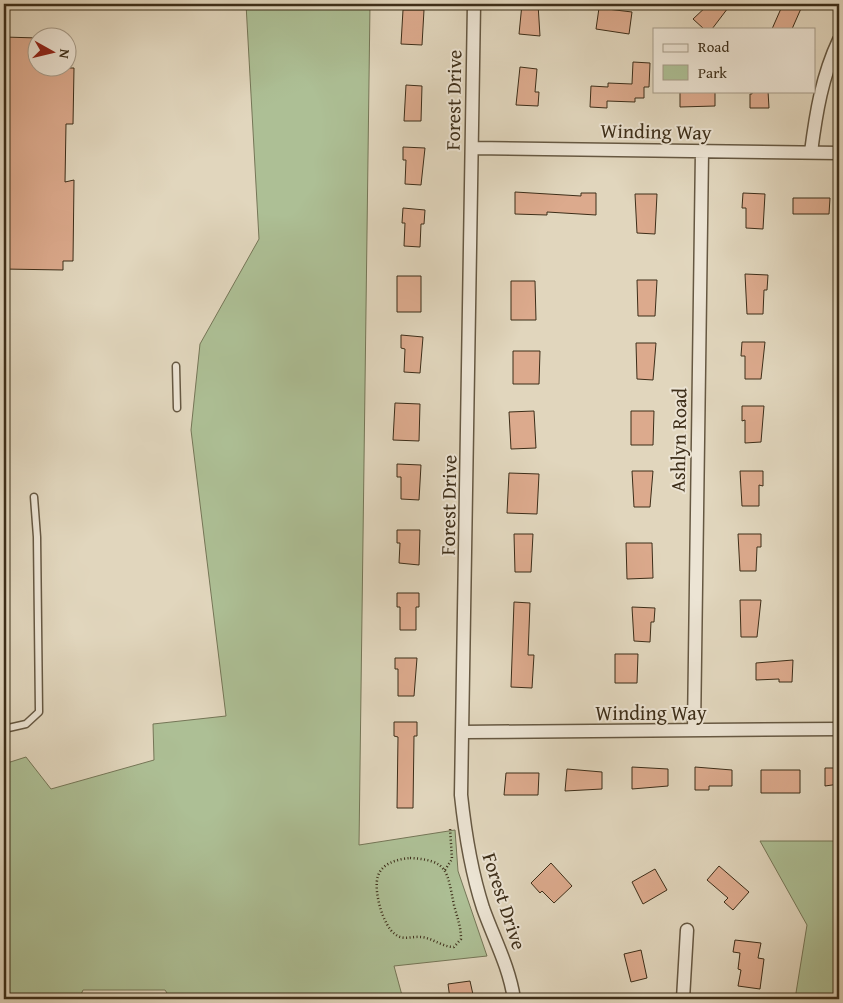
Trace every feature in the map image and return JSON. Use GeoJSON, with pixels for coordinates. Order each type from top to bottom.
{"type":"FeatureCollection","features":[{"type":"Feature","properties":{"kind":"street","name":"Forest Drive"},"geometry":{"type":"LineString","coordinates":[[474,4],[461,795],[465,833],[473,873],[483,908],[504,957],[514,999]]}},
{"type":"Feature","properties":{"kind":"street"},"geometry":{"type":"LineString","coordinates":[[810,152],[822,86],[830,58],[839,40]]}},
{"type":"Feature","properties":{"kind":"street","name":"Winding Way"},"geometry":{"type":"LineString","coordinates":[[472,148],[839,153]]}},
{"type":"Feature","properties":{"kind":"street","name":"Ashlyn Road"},"geometry":{"type":"LineString","coordinates":[[694,730],[702,151]]}},
{"type":"Feature","properties":{"kind":"street","name":"Winding Way"},"geometry":{"type":"LineString","coordinates":[[463,732],[839,729]]}},
{"type":"Feature","properties":{"kind":"street"},"geometry":{"type":"LineString","coordinates":[[683,999],[686,930]]}},
{"type":"Feature","properties":{"kind":"lane"},"geometry":{"type":"LineString","coordinates":[[176,366],[177,408]]}},
{"type":"Feature","properties":{"kind":"lane"},"geometry":{"type":"LineString","coordinates":[[4,729],[26,724],[39,712],[37,537],[34,497]]}},
{"type":"Feature","properties":{"kind":"path"},"geometry":{"type":"LineString","coordinates":[[445,871],[452,859],[450,827]]}},
{"type":"Feature","properties":{"kind":"path"},"geometry":{"type":"LineString","coordinates":[[410,858],[431,861],[445,871],[451,882],[461,929],[458,944],[454,947],[446,947],[432,939],[419,936],[405,938],[395,935],[387,926],[381,914],[377,877],[381,870],[392,862],[410,858]]}},
{"type":"Feature","properties":{"kind":"green space"},"geometry":{"type":"Polygon","coordinates":[[[246,4],[370,4],[359,845],[455,830],[458,871],[487,956],[394,966],[403,999],[171,999],[165,990],[83,990],[79,999],[4,999],[4,764],[26,757],[51,789],[154,760],[153,724],[226,716],[191,430],[200,344],[259,239],[246,4]]]}},
{"type":"Feature","properties":{"kind":"green space"},"geometry":{"type":"Polygon","coordinates":[[[760,841],[839,841],[839,999],[795,999],[807,925],[760,841]]]}},
{"type":"Feature","properties":{"kind":"building"},"geometry":{"type":"Polygon","coordinates":[[[522,4],[538,4],[540,36],[519,34],[522,4]]]}},
{"type":"Feature","properties":{"kind":"building"},"geometry":{"type":"Polygon","coordinates":[[[709,4],[731,4],[713,28],[703,28],[693,19],[709,4]]]}},
{"type":"Feature","properties":{"kind":"building"},"geometry":{"type":"Polygon","coordinates":[[[783,4],[803,4],[792,28],[772,28],[783,4]]]}},
{"type":"Feature","properties":{"kind":"building"},"geometry":{"type":"Polygon","coordinates":[[[599,8],[632,12],[629,34],[596,29],[599,8]]]}},
{"type":"Feature","properties":{"kind":"building"},"geometry":{"type":"Polygon","coordinates":[[[403,10],[424,10],[422,45],[401,44],[403,10]]]}},
{"type":"Feature","properties":{"kind":"building"},"geometry":{"type":"Polygon","coordinates":[[[4,37],[28,38],[28,78],[74,78],[73,124],[66,124],[65,182],[74,180],[73,261],[63,261],[63,270],[4,269],[4,37]]]}},
{"type":"Feature","properties":{"kind":"building"},"geometry":{"type":"Polygon","coordinates":[[[633,62],[650,63],[649,87],[644,87],[644,98],[635,98],[635,102],[607,101],[607,108],[590,107],[591,86],[608,87],[608,83],[632,84],[633,62]]]}},
{"type":"Feature","properties":{"kind":"building"},"geometry":{"type":"Polygon","coordinates":[[[520,67],[537,69],[535,92],[539,92],[538,106],[516,105],[520,67]]]}},
{"type":"Feature","properties":{"kind":"building"},"geometry":{"type":"Polygon","coordinates":[[[406,85],[422,86],[421,121],[404,121],[406,85]]]}},
{"type":"Feature","properties":{"kind":"building"},"geometry":{"type":"Polygon","coordinates":[[[680,92],[715,92],[715,106],[680,107],[680,92]]]}},
{"type":"Feature","properties":{"kind":"building"},"geometry":{"type":"Polygon","coordinates":[[[752,92],[768,92],[769,108],[750,108],[750,94],[752,92]]]}},
{"type":"Feature","properties":{"kind":"building"},"geometry":{"type":"Polygon","coordinates":[[[403,147],[425,148],[421,185],[405,184],[406,160],[403,160],[403,147]]]}},
{"type":"Feature","properties":{"kind":"building"},"geometry":{"type":"Polygon","coordinates":[[[515,192],[581,196],[581,193],[596,193],[596,215],[547,212],[547,215],[515,214],[515,192]]]}},
{"type":"Feature","properties":{"kind":"building"},"geometry":{"type":"Polygon","coordinates":[[[743,193],[765,194],[763,229],[746,228],[746,208],[742,208],[743,193]]]}},
{"type":"Feature","properties":{"kind":"building"},"geometry":{"type":"Polygon","coordinates":[[[635,194],[657,194],[655,234],[637,233],[635,194]]]}},
{"type":"Feature","properties":{"kind":"building"},"geometry":{"type":"Polygon","coordinates":[[[793,198],[830,198],[829,214],[793,214],[793,198]]]}},
{"type":"Feature","properties":{"kind":"building"},"geometry":{"type":"Polygon","coordinates":[[[403,208],[425,210],[424,224],[421,224],[420,247],[404,246],[405,223],[402,223],[403,208]]]}},
{"type":"Feature","properties":{"kind":"building"},"geometry":{"type":"Polygon","coordinates":[[[745,274],[768,275],[767,290],[764,290],[763,314],[747,314],[745,274]]]}},
{"type":"Feature","properties":{"kind":"building"},"geometry":{"type":"Polygon","coordinates":[[[397,276],[421,276],[421,312],[397,312],[397,276]]]}},
{"type":"Feature","properties":{"kind":"building"},"geometry":{"type":"Polygon","coordinates":[[[637,280],[657,280],[655,316],[638,316],[637,280]]]}},
{"type":"Feature","properties":{"kind":"building"},"geometry":{"type":"Polygon","coordinates":[[[511,281],[535,281],[536,320],[511,320],[511,281]]]}},
{"type":"Feature","properties":{"kind":"building"},"geometry":{"type":"Polygon","coordinates":[[[401,335],[423,337],[420,373],[404,372],[405,349],[401,348],[401,335]]]}},
{"type":"Feature","properties":{"kind":"building"},"geometry":{"type":"Polygon","coordinates":[[[742,342],[765,342],[761,379],[745,379],[745,356],[741,356],[742,342]]]}},
{"type":"Feature","properties":{"kind":"building"},"geometry":{"type":"Polygon","coordinates":[[[636,343],[656,343],[653,380],[637,379],[636,343]]]}},
{"type":"Feature","properties":{"kind":"building"},"geometry":{"type":"Polygon","coordinates":[[[513,351],[540,351],[539,384],[513,384],[513,351]]]}},
{"type":"Feature","properties":{"kind":"building"},"geometry":{"type":"Polygon","coordinates":[[[395,403],[420,404],[419,441],[393,440],[395,403]]]}},
{"type":"Feature","properties":{"kind":"building"},"geometry":{"type":"Polygon","coordinates":[[[742,406],[764,406],[761,442],[745,443],[745,420],[742,421],[742,406]]]}},
{"type":"Feature","properties":{"kind":"building"},"geometry":{"type":"Polygon","coordinates":[[[534,411],[536,448],[511,449],[509,412],[534,411]]]}},
{"type":"Feature","properties":{"kind":"building"},"geometry":{"type":"Polygon","coordinates":[[[631,411],[654,411],[653,445],[631,445],[631,411]]]}},
{"type":"Feature","properties":{"kind":"building"},"geometry":{"type":"Polygon","coordinates":[[[397,464],[421,465],[419,500],[401,499],[401,477],[397,477],[397,464]]]}},
{"type":"Feature","properties":{"kind":"building"},"geometry":{"type":"Polygon","coordinates":[[[632,471],[653,471],[650,507],[634,507],[632,471]]]}},
{"type":"Feature","properties":{"kind":"building"},"geometry":{"type":"Polygon","coordinates":[[[740,471],[763,471],[763,486],[759,485],[759,506],[742,506],[740,471]]]}},
{"type":"Feature","properties":{"kind":"building"},"geometry":{"type":"Polygon","coordinates":[[[509,473],[539,474],[537,514],[507,513],[509,473]]]}},
{"type":"Feature","properties":{"kind":"building"},"geometry":{"type":"Polygon","coordinates":[[[397,530],[420,530],[419,565],[399,563],[400,543],[397,543],[397,530]]]}},
{"type":"Feature","properties":{"kind":"building"},"geometry":{"type":"Polygon","coordinates":[[[514,534],[533,534],[531,572],[515,572],[514,534]]]}},
{"type":"Feature","properties":{"kind":"building"},"geometry":{"type":"Polygon","coordinates":[[[738,534],[761,534],[761,547],[757,547],[756,571],[740,571],[738,534]]]}},
{"type":"Feature","properties":{"kind":"building"},"geometry":{"type":"Polygon","coordinates":[[[626,543],[652,543],[653,578],[627,579],[626,543]]]}},
{"type":"Feature","properties":{"kind":"building"},"geometry":{"type":"Polygon","coordinates":[[[397,593],[419,593],[419,607],[416,607],[416,630],[400,630],[400,607],[397,607],[397,593]]]}},
{"type":"Feature","properties":{"kind":"building"},"geometry":{"type":"Polygon","coordinates":[[[740,600],[761,600],[757,637],[741,637],[740,600]]]}},
{"type":"Feature","properties":{"kind":"building"},"geometry":{"type":"Polygon","coordinates":[[[514,602],[530,603],[528,655],[534,655],[532,688],[511,687],[514,602]]]}},
{"type":"Feature","properties":{"kind":"building"},"geometry":{"type":"Polygon","coordinates":[[[632,607],[655,608],[654,622],[651,622],[650,642],[634,641],[632,607]]]}},
{"type":"Feature","properties":{"kind":"building"},"geometry":{"type":"Polygon","coordinates":[[[615,654],[638,654],[637,683],[615,683],[615,654]]]}},
{"type":"Feature","properties":{"kind":"building"},"geometry":{"type":"Polygon","coordinates":[[[395,658],[417,658],[414,696],[398,696],[398,669],[395,669],[395,658]]]}},
{"type":"Feature","properties":{"kind":"building"},"geometry":{"type":"Polygon","coordinates":[[[793,660],[792,682],[779,682],[779,679],[756,680],[756,663],[793,660]]]}},
{"type":"Feature","properties":{"kind":"building"},"geometry":{"type":"Polygon","coordinates":[[[394,722],[417,722],[417,736],[414,736],[413,808],[397,808],[398,737],[394,736],[394,722]]]}},
{"type":"Feature","properties":{"kind":"building"},"geometry":{"type":"Polygon","coordinates":[[[632,767],[668,769],[668,786],[632,789],[632,767]]]}},
{"type":"Feature","properties":{"kind":"building"},"geometry":{"type":"Polygon","coordinates":[[[695,767],[732,770],[732,786],[709,786],[709,790],[695,790],[695,767]]]}},
{"type":"Feature","properties":{"kind":"building"},"geometry":{"type":"Polygon","coordinates":[[[825,768],[839,768],[839,784],[825,786],[825,768]]]}},
{"type":"Feature","properties":{"kind":"building"},"geometry":{"type":"Polygon","coordinates":[[[567,769],[602,772],[602,789],[565,791],[567,769]]]}},
{"type":"Feature","properties":{"kind":"building"},"geometry":{"type":"Polygon","coordinates":[[[761,770],[800,770],[800,793],[761,793],[761,770]]]}},
{"type":"Feature","properties":{"kind":"building"},"geometry":{"type":"Polygon","coordinates":[[[506,773],[539,773],[538,795],[504,795],[506,773]]]}},
{"type":"Feature","properties":{"kind":"building"},"geometry":{"type":"Polygon","coordinates":[[[551,863],[572,886],[554,903],[542,891],[540,893],[531,883],[551,863]]]}},
{"type":"Feature","properties":{"kind":"building"},"geometry":{"type":"Polygon","coordinates":[[[719,866],[749,892],[733,910],[724,902],[728,898],[707,880],[719,866]]]}},
{"type":"Feature","properties":{"kind":"building"},"geometry":{"type":"Polygon","coordinates":[[[655,869],[667,890],[643,904],[632,882],[655,869]]]}},
{"type":"Feature","properties":{"kind":"building"},"geometry":{"type":"Polygon","coordinates":[[[735,940],[761,943],[758,958],[764,959],[760,989],[738,986],[741,970],[738,969],[740,953],[733,952],[735,940]]]}},
{"type":"Feature","properties":{"kind":"building"},"geometry":{"type":"Polygon","coordinates":[[[641,950],[647,978],[631,982],[624,954],[641,950]]]}},
{"type":"Feature","properties":{"kind":"building"},"geometry":{"type":"Polygon","coordinates":[[[470,981],[474,999],[450,999],[448,984],[470,981]]]}}]}
